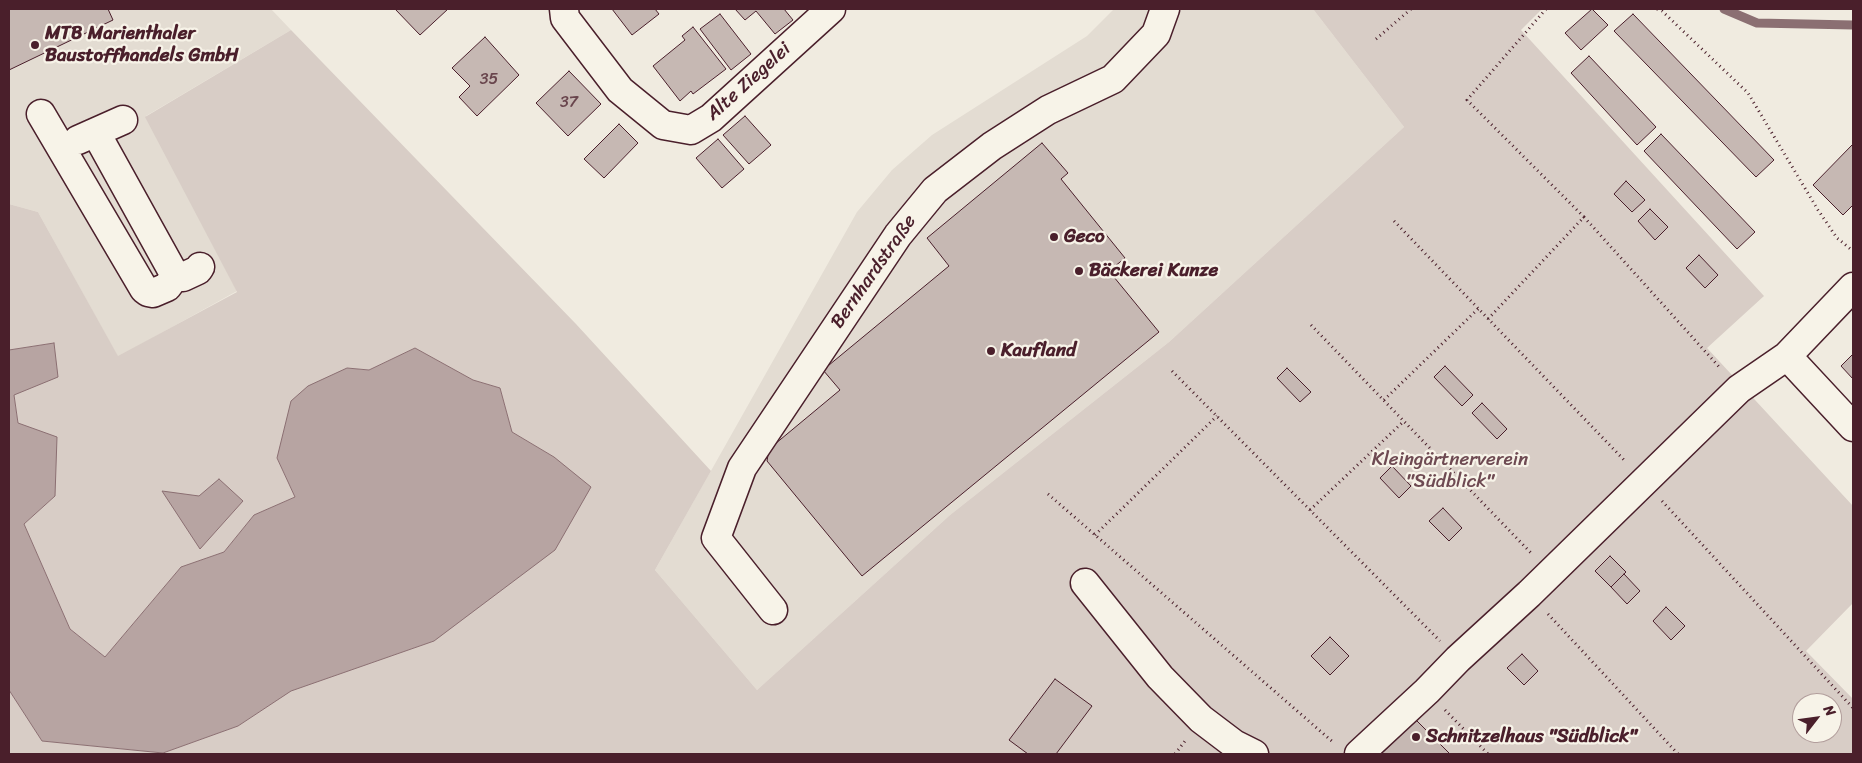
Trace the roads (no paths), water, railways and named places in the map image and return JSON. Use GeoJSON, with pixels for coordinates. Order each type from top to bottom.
{"type":"FeatureCollection","features":[{"type":"Feature","properties":{"kind":"street","name":"Alte Ziegelei"},"geometry":{"type":"LineString","coordinates":[[564,9],[564,18],[620,90],[663,125],[691,130],[711,118],[831,9]]}},
{"type":"Feature","properties":{"kind":"street","name":"Bernhardstraße"},"geometry":{"type":"LineString","coordinates":[[773,610],[716,538],[742,468],[898,235],[935,190],[992,146],[1048,110],[1113,79],[1156,34],[1165,9]]}},
{"type":"Feature","properties":{"kind":"street"},"geometry":{"type":"LineString","coordinates":[[41,114],[144,289],[153,293],[167,286],[188,271],[96,132]]}},
{"type":"Feature","properties":{"kind":"street"},"geometry":{"type":"LineString","coordinates":[[61,148],[124,120]]}},
{"type":"Feature","properties":{"kind":"street"},"geometry":{"type":"LineString","coordinates":[[1350,751],[1427,691],[1458,659],[1529,594],[1740,390],[1787,356],[1853,287]]}},
{"type":"Feature","properties":{"kind":"street"},"geometry":{"type":"LineString","coordinates":[[1787,356],[1853,427]]}},
{"type":"Feature","properties":{"kind":"street"},"geometry":{"type":"LineString","coordinates":[[1085,584],[1160,677],[1202,718],[1234,744],[1254,754]]}},
{"type":"Feature","properties":{"kind":"waterway"},"geometry":{"type":"LineString","coordinates":[[1724,9],[1757,23],[1853,25]]}},
{"type":"Feature","properties":{"kind":"place","name":"MTB Marienthaler Baustoffhandels GmbH"},"geometry":{"type":"Point","coordinates":[35,45]}},
{"type":"Feature","properties":{"kind":"place","name":"Geco"},"geometry":{"type":"Point","coordinates":[1054,237]}},
{"type":"Feature","properties":{"kind":"place","name":"Bäckerei Kunze"},"geometry":{"type":"Point","coordinates":[1079,271]}},
{"type":"Feature","properties":{"kind":"place","name":"Kaufland"},"geometry":{"type":"Point","coordinates":[991,351]}},
{"type":"Feature","properties":{"kind":"place","name":"Schnitzelhaus \"Südblick\""},"geometry":{"type":"Point","coordinates":[1416,737]}},
{"type":"Feature","properties":{"kind":"park label","name":"Kleingärtnerverein \"Südblick\""},"geometry":{"type":"Point","coordinates":[1450,471]}}]}
